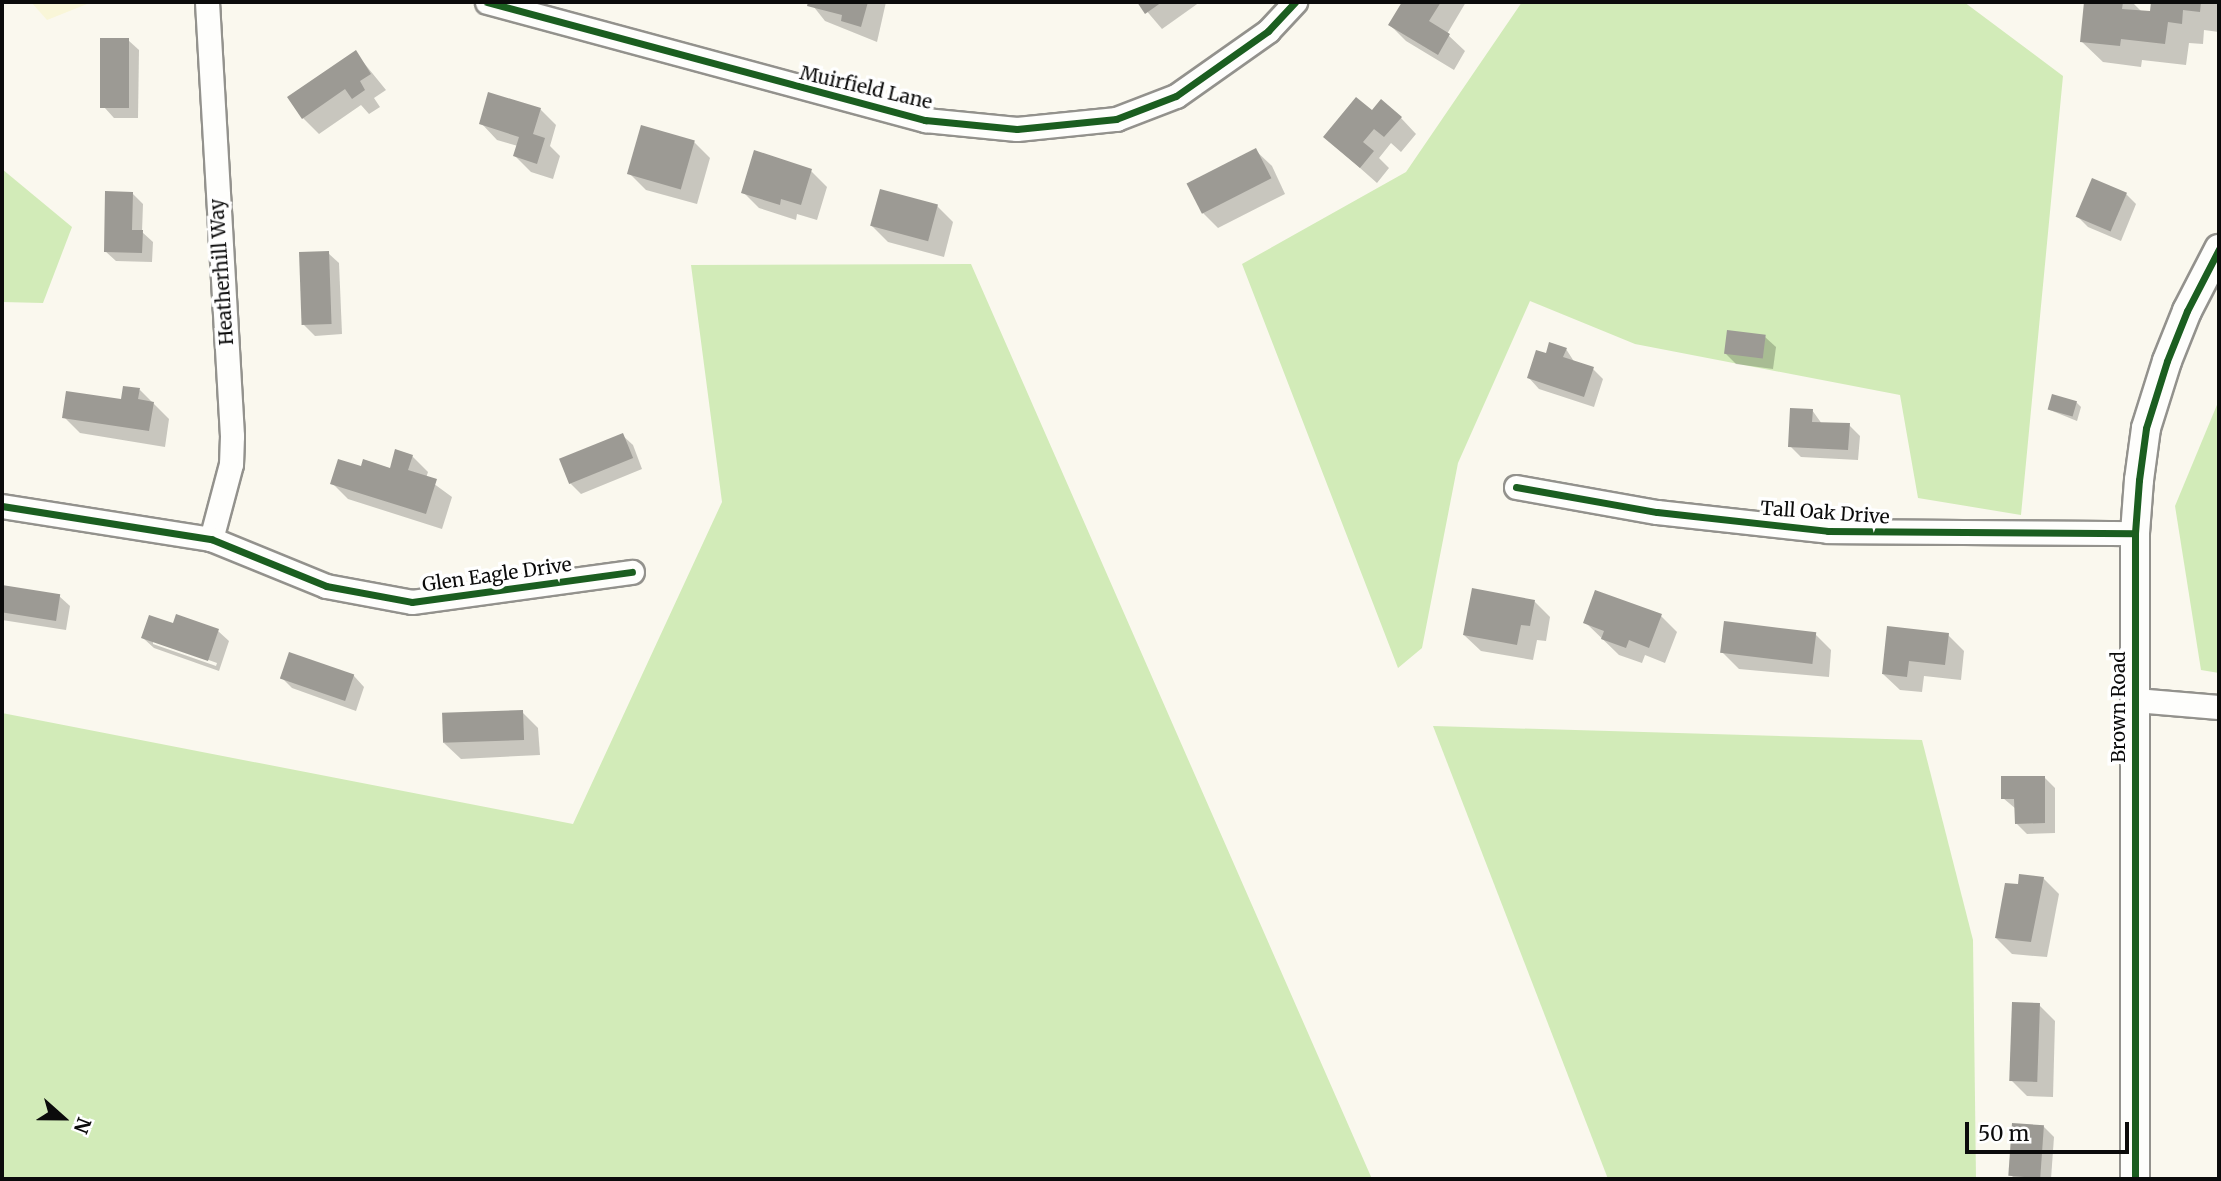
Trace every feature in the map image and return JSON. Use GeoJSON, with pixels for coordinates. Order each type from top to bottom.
{"type":"FeatureCollection","features":[{"type":"Feature","properties":{"kind":"street","name":"Heatherhill Way"},"geometry":{"type":"LineString","coordinates":[[207,2],[232,436],[231,464],[212,539]]}},
{"type":"Feature","properties":{"kind":"street","name":"Muirfield Lane"},"geometry":{"type":"LineString","coordinates":[[487,2],[925,120],[1017,129],[1116,119],[1176,96],[1268,31],[1295,2]]}},
{"type":"Feature","properties":{"kind":"street","name":"Brown Road"},"geometry":{"type":"LineString","coordinates":[[2135,1179],[2135,533],[2146,428],[2187,311],[2219,250]]}},
{"type":"Feature","properties":{"kind":"street","name":"Tall Oak Drive"},"geometry":{"type":"LineString","coordinates":[[1516,487],[1657,512],[1828,531],[2135,533]]}},
{"type":"Feature","properties":{"kind":"street","name":"Glen Eagle Drive"},"geometry":{"type":"LineString","coordinates":[[2,506],[212,539],[326,586],[412,602],[632,572]]}},
{"type":"Feature","properties":{"kind":"street"},"geometry":{"type":"LineString","coordinates":[[2134,700],[2219,707]]}},
{"type":"Feature","properties":{"kind":"shaded area"},"geometry":{"type":"Polygon","coordinates":[[[31,2],[92,2],[47,20],[31,2]]]}},
{"type":"Feature","properties":{"kind":"green space"},"geometry":{"type":"Polygon","coordinates":[[[1522,2],[1964,2],[2063,76],[2021,515],[1918,498],[1900,395],[1635,344],[1530,301],[1458,463],[1422,648],[1398,668],[1242,264],[1406,172],[1522,2]]]}},
{"type":"Feature","properties":{"kind":"green space"},"geometry":{"type":"Polygon","coordinates":[[[2,169],[72,227],[43,303],[2,302],[2,169]]]}},
{"type":"Feature","properties":{"kind":"green space"},"geometry":{"type":"Polygon","coordinates":[[[971,264],[1372,1179],[2,1179],[2,713],[573,824],[722,502],[691,265],[971,264]]]}},
{"type":"Feature","properties":{"kind":"green space"},"geometry":{"type":"Polygon","coordinates":[[[2219,400],[2219,673],[2201,670],[2175,506],[2219,400]]]}},
{"type":"Feature","properties":{"kind":"green space"},"geometry":{"type":"Polygon","coordinates":[[[1433,726],[1922,740],[1973,940],[1976,1179],[1608,1179],[1433,726]]]}},
{"type":"Feature","properties":{"kind":"building"},"geometry":{"type":"Polygon","coordinates":[[[808,2],[868,2],[861,27],[841,21],[842,15],[807,6],[808,2]]]}},
{"type":"Feature","properties":{"kind":"building"},"geometry":{"type":"Polygon","coordinates":[[[1137,2],[1162,2],[1145,14],[1137,2]]]}},
{"type":"Feature","properties":{"kind":"building"},"geometry":{"type":"Polygon","coordinates":[[[1402,2],[1441,2],[1429,21],[1450,34],[1438,55],[1388,25],[1402,2]]]}},
{"type":"Feature","properties":{"kind":"building"},"geometry":{"type":"Polygon","coordinates":[[[2084,2],[2123,2],[2122,9],[2150,11],[2151,2],[2201,2],[2200,12],[2183,10],[2182,24],[2168,22],[2165,44],[2121,39],[2120,46],[2080,42],[2084,2]]]}},
{"type":"Feature","properties":{"kind":"building"},"geometry":{"type":"Polygon","coordinates":[[[100,38],[129,38],[129,108],[100,108],[100,38]]]}},
{"type":"Feature","properties":{"kind":"building"},"geometry":{"type":"Polygon","coordinates":[[[356,50],[371,74],[360,81],[365,90],[352,99],[345,89],[302,119],[287,97],[356,50]]]}},
{"type":"Feature","properties":{"kind":"building"},"geometry":{"type":"Polygon","coordinates":[[[488,92],[541,108],[533,134],[545,138],[537,164],[513,156],[519,137],[479,124],[488,92]]]}},
{"type":"Feature","properties":{"kind":"building"},"geometry":{"type":"Polygon","coordinates":[[[1356,97],[1372,110],[1381,99],[1402,117],[1384,137],[1374,129],[1363,142],[1374,151],[1360,168],[1323,137],[1356,97]]]}},
{"type":"Feature","properties":{"kind":"building"},"geometry":{"type":"Polygon","coordinates":[[[641,125],[695,140],[681,189],[627,174],[641,125]]]}},
{"type":"Feature","properties":{"kind":"building"},"geometry":{"type":"Polygon","coordinates":[[[1256,148],[1271,178],[1202,214],[1187,183],[1256,148]]]}},
{"type":"Feature","properties":{"kind":"building"},"geometry":{"type":"Polygon","coordinates":[[[754,150],[812,169],[801,205],[781,199],[780,205],[741,193],[754,150]]]}},
{"type":"Feature","properties":{"kind":"building"},"geometry":{"type":"Polygon","coordinates":[[[2092,178],[2127,193],[2111,232],[2076,217],[2092,178]]]}},
{"type":"Feature","properties":{"kind":"building"},"geometry":{"type":"Polygon","coordinates":[[[880,189],[938,205],[928,241],[870,226],[880,189]]]}},
{"type":"Feature","properties":{"kind":"building"},"geometry":{"type":"Polygon","coordinates":[[[105,191],[133,192],[132,230],[143,230],[142,253],[104,252],[105,191]]]}},
{"type":"Feature","properties":{"kind":"building"},"geometry":{"type":"Polygon","coordinates":[[[329,251],[332,324],[302,325],[299,252],[329,251]]]}},
{"type":"Feature","properties":{"kind":"building"},"geometry":{"type":"Polygon","coordinates":[[[1727,330],[1766,335],[1763,359],[1724,354],[1727,330]]]}},
{"type":"Feature","properties":{"kind":"building"},"geometry":{"type":"Polygon","coordinates":[[[1549,342],[1567,348],[1563,357],[1594,367],[1584,397],[1527,378],[1536,350],[1546,353],[1549,342]]]}},
{"type":"Feature","properties":{"kind":"building"},"geometry":{"type":"Polygon","coordinates":[[[123,386],[140,388],[138,399],[154,402],[149,431],[62,418],[66,391],[121,399],[123,386]]]}},
{"type":"Feature","properties":{"kind":"building"},"geometry":{"type":"Polygon","coordinates":[[[2052,394],[2077,401],[2073,417],[2048,409],[2052,394]]]}},
{"type":"Feature","properties":{"kind":"building"},"geometry":{"type":"Polygon","coordinates":[[[1790,408],[1813,409],[1812,422],[1850,423],[1848,450],[1788,447],[1790,408]]]}},
{"type":"Feature","properties":{"kind":"building"},"geometry":{"type":"Polygon","coordinates":[[[623,433],[633,458],[569,484],[559,459],[623,433]]]}},
{"type":"Feature","properties":{"kind":"building"},"geometry":{"type":"Polygon","coordinates":[[[395,449],[413,455],[408,470],[437,479],[426,514],[330,484],[338,459],[361,466],[363,459],[390,468],[395,449]]]}},
{"type":"Feature","properties":{"kind":"building"},"geometry":{"type":"Polygon","coordinates":[[[2,585],[60,594],[56,621],[2,612],[2,585]]]}},
{"type":"Feature","properties":{"kind":"building"},"geometry":{"type":"Polygon","coordinates":[[[1472,588],[1535,600],[1530,626],[1521,625],[1517,645],[1463,635],[1472,588]]]}},
{"type":"Feature","properties":{"kind":"building"},"geometry":{"type":"Polygon","coordinates":[[[1595,590],[1662,614],[1649,648],[1629,640],[1626,648],[1601,639],[1604,631],[1583,623],[1595,590]]]}},
{"type":"Feature","properties":{"kind":"building"},"geometry":{"type":"Polygon","coordinates":[[[176,614],[219,629],[208,661],[141,638],[149,615],[173,623],[176,614]]]}},
{"type":"Feature","properties":{"kind":"building"},"geometry":{"type":"Polygon","coordinates":[[[1724,621],[1816,632],[1812,664],[1720,653],[1724,621]]]}},
{"type":"Feature","properties":{"kind":"building"},"geometry":{"type":"Polygon","coordinates":[[[1887,626],[1949,633],[1945,665],[1909,661],[1907,677],[1882,674],[1887,626]]]}},
{"type":"Feature","properties":{"kind":"building"},"geometry":{"type":"Polygon","coordinates":[[[289,652],[354,674],[345,701],[280,678],[289,652]]]}},
{"type":"Feature","properties":{"kind":"building"},"geometry":{"type":"Polygon","coordinates":[[[523,710],[524,740],[443,743],[442,713],[523,710]]]}},
{"type":"Feature","properties":{"kind":"building"},"geometry":{"type":"Polygon","coordinates":[[[2001,776],[2045,776],[2045,823],[2015,824],[2014,799],[2001,799],[2001,776]]]}},
{"type":"Feature","properties":{"kind":"building"},"geometry":{"type":"Polygon","coordinates":[[[2019,874],[2044,877],[2031,942],[1995,938],[2005,883],[2018,884],[2019,874]]]}},
{"type":"Feature","properties":{"kind":"building"},"geometry":{"type":"Polygon","coordinates":[[[2012,1002],[2040,1003],[2037,1082],[2009,1081],[2012,1002]]]}},
{"type":"Feature","properties":{"kind":"building"},"geometry":{"type":"Polygon","coordinates":[[[2012,1123],[2044,1125],[2040,1178],[2008,1176],[2012,1123]]]}},
{"type":"Feature","properties":{"kind":"cycle path"},"geometry":{"type":"LineString","coordinates":[[487,2],[925,120],[1017,129],[1116,119],[1176,96],[1268,31],[1295,2]]}},
{"type":"Feature","properties":{"kind":"cycle path"},"geometry":{"type":"LineString","coordinates":[[2135,1179],[2135,533],[2139,480],[2146,428],[2167,361],[2187,311],[2219,249]]}},
{"type":"Feature","properties":{"kind":"cycle path"},"geometry":{"type":"LineString","coordinates":[[1516,487],[1657,512],[1828,531],[2135,533]]}},
{"type":"Feature","properties":{"kind":"cycle path"},"geometry":{"type":"LineString","coordinates":[[2,506],[211,539],[326,586],[412,602],[632,572]]}}]}
